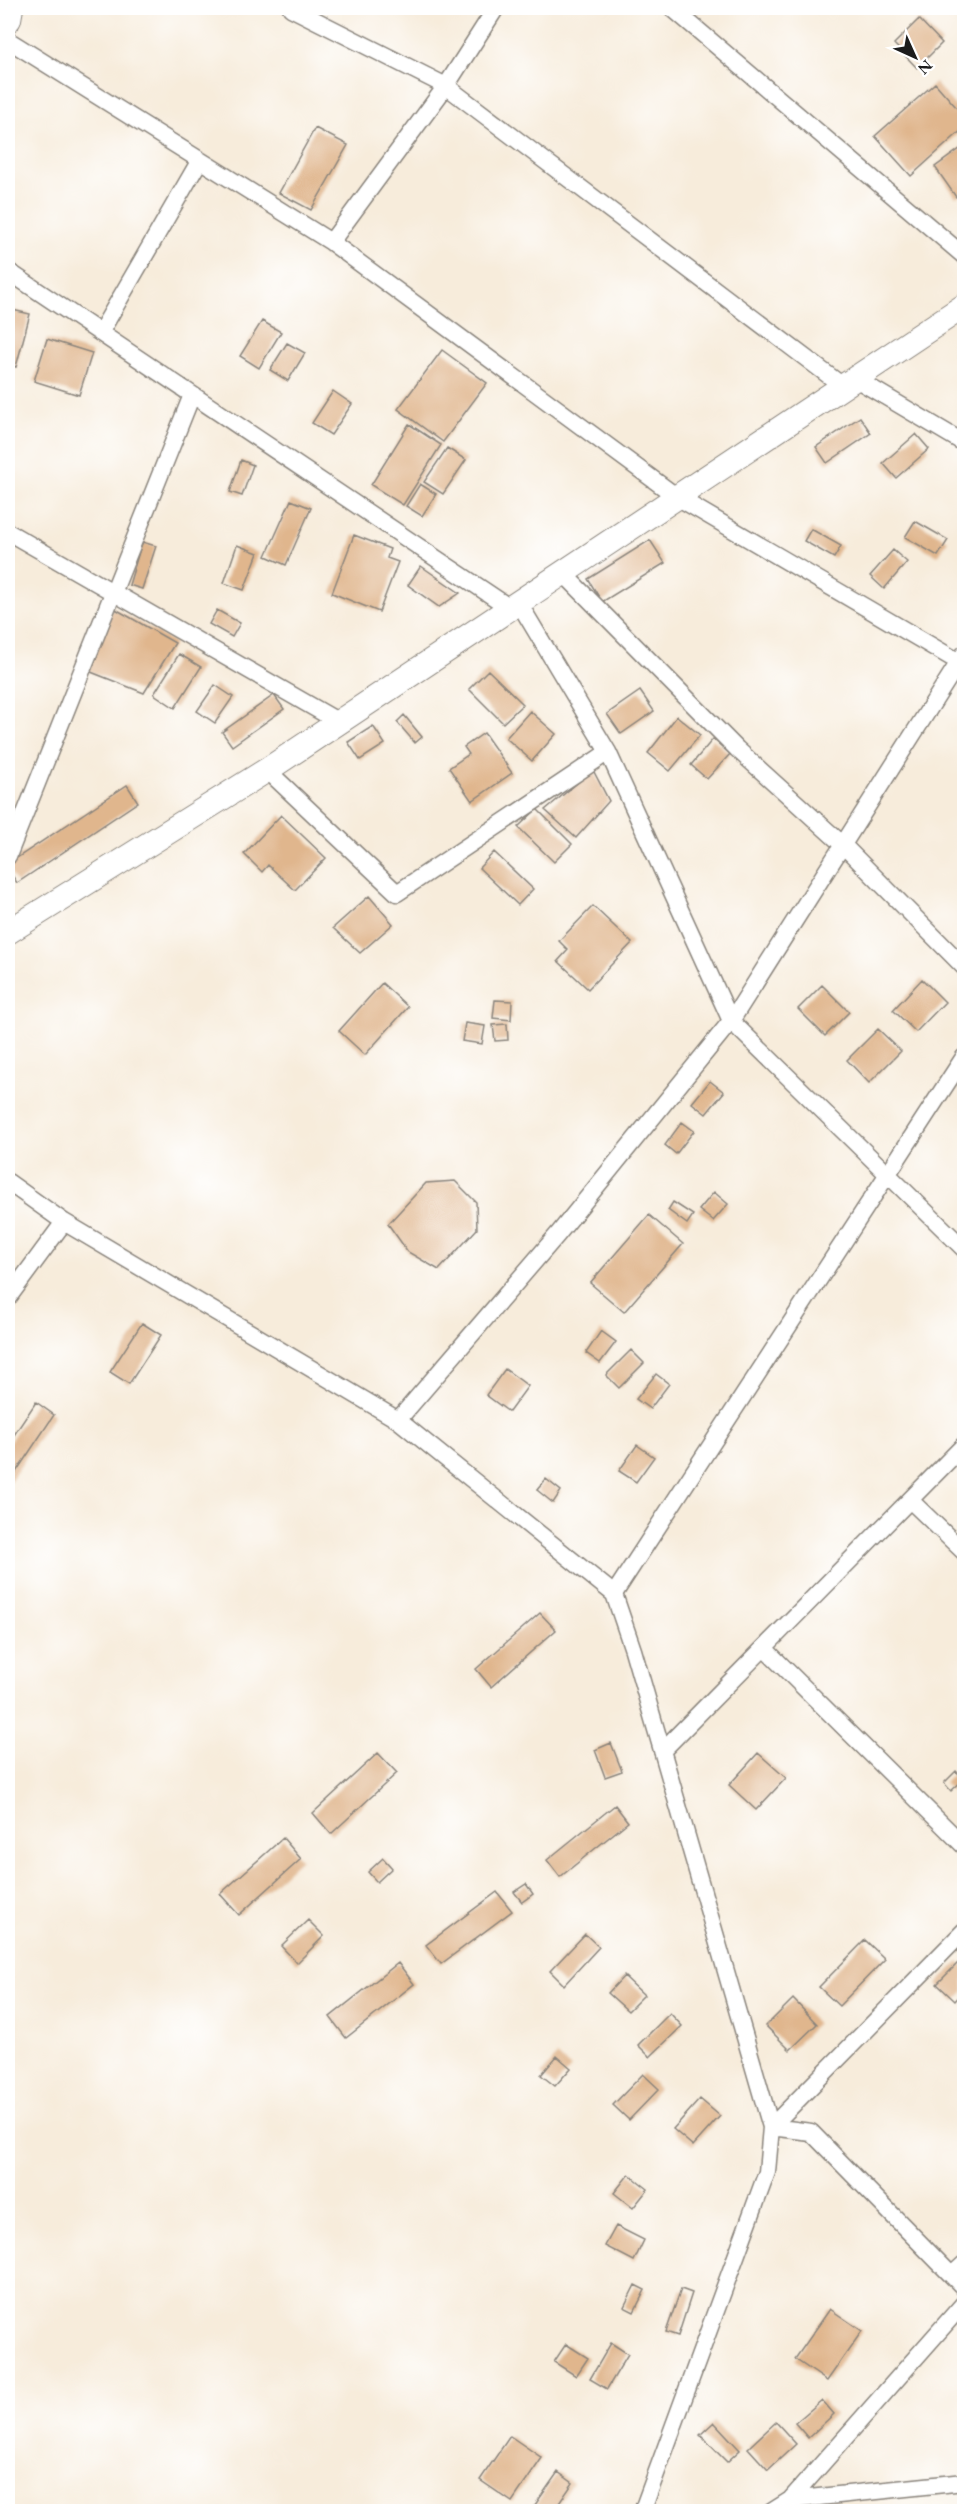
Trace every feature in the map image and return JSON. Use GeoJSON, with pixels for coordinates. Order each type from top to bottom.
{"type":"FeatureCollection","features":[{"type":"Feature","properties":{"kind":"main road"},"geometry":{"type":"LineString","coordinates":[[8,20],[10,8]]}},
{"type":"Feature","properties":{"kind":"main road"},"geometry":{"type":"LineString","coordinates":[[8,932],[267,770],[964,306]]}},
{"type":"Feature","properties":{"kind":"street"},"geometry":{"type":"LineString","coordinates":[[291,8],[446,86],[850,383],[964,443]]}},
{"type":"Feature","properties":{"kind":"street"},"geometry":{"type":"LineString","coordinates":[[331,242],[446,86],[496,8]]}},
{"type":"Feature","properties":{"kind":"street"},"geometry":{"type":"LineString","coordinates":[[681,10],[964,256]]}},
{"type":"Feature","properties":{"kind":"street"},"geometry":{"type":"LineString","coordinates":[[8,40],[331,242],[677,497],[963,661],[731,1021],[558,1234],[398,1420]]}},
{"type":"Feature","properties":{"kind":"street"},"geometry":{"type":"LineString","coordinates":[[100,333],[200,160]]}},
{"type":"Feature","properties":{"kind":"street"},"geometry":{"type":"LineString","coordinates":[[8,271],[192,395],[514,606],[608,752],[731,1021],[964,1249]]}},
{"type":"Feature","properties":{"kind":"street"},"geometry":{"type":"LineString","coordinates":[[8,856],[192,395]]}},
{"type":"Feature","properties":{"kind":"street"},"geometry":{"type":"LineString","coordinates":[[8,532],[339,722]]}},
{"type":"Feature","properties":{"kind":"street"},"geometry":{"type":"LineString","coordinates":[[563,573],[737,749],[843,844],[964,967]]}},
{"type":"Feature","properties":{"kind":"street"},"geometry":{"type":"LineString","coordinates":[[267,770],[398,893],[608,752]]}},
{"type":"Feature","properties":{"kind":"street"},"geometry":{"type":"LineString","coordinates":[[614,1594],[964,1056]]}},
{"type":"Feature","properties":{"kind":"street"},"geometry":{"type":"LineString","coordinates":[[8,1182],[64,1222],[398,1420],[614,1594],[633,1650],[771,2127],[767,2172],[642,2511]]}},
{"type":"Feature","properties":{"kind":"street"},"geometry":{"type":"LineString","coordinates":[[8,1298],[64,1222]]}},
{"type":"Feature","properties":{"kind":"street"},"geometry":{"type":"LineString","coordinates":[[662,1751],[964,1445]]}},
{"type":"Feature","properties":{"kind":"street"},"geometry":{"type":"LineString","coordinates":[[910,1500],[964,1552]]}},
{"type":"Feature","properties":{"kind":"street"},"geometry":{"type":"LineString","coordinates":[[764,1648],[964,1846]]}},
{"type":"Feature","properties":{"kind":"street"},"geometry":{"type":"LineString","coordinates":[[771,2127],[964,1931]]}},
{"type":"Feature","properties":{"kind":"street"},"geometry":{"type":"LineString","coordinates":[[771,2127],[811,2132],[958,2270],[964,2288]]}},
{"type":"Feature","properties":{"kind":"street"},"geometry":{"type":"LineString","coordinates":[[771,2511],[790,2500],[964,2303]]}},
{"type":"Feature","properties":{"kind":"street"},"geometry":{"type":"LineString","coordinates":[[790,2500],[964,2482]]}},
{"type":"Feature","properties":{"kind":"building"},"geometry":{"type":"Polygon","coordinates":[[[919,19],[942,43],[917,68],[894,44],[919,19]]]}},
{"type":"Feature","properties":{"kind":"building"},"geometry":{"type":"Polygon","coordinates":[[[935,83],[964,116],[964,128],[911,176],[875,136],[935,83]]]}},
{"type":"Feature","properties":{"kind":"building"},"geometry":{"type":"Polygon","coordinates":[[[315,128],[348,145],[311,210],[279,193],[315,128]]]}},
{"type":"Feature","properties":{"kind":"building"},"geometry":{"type":"Polygon","coordinates":[[[964,146],[964,191],[956,197],[935,167],[964,146]]]}},
{"type":"Feature","properties":{"kind":"building"},"geometry":{"type":"Polygon","coordinates":[[[8,309],[30,314],[16,367],[8,365],[8,309]]]}},
{"type":"Feature","properties":{"kind":"building"},"geometry":{"type":"Polygon","coordinates":[[[262,321],[281,332],[259,368],[240,356],[262,321]]]}},
{"type":"Feature","properties":{"kind":"building"},"geometry":{"type":"Polygon","coordinates":[[[47,339],[92,353],[79,395],[34,381],[47,339]]]}},
{"type":"Feature","properties":{"kind":"building"},"geometry":{"type":"Polygon","coordinates":[[[287,343],[305,353],[288,381],[270,370],[287,343]]]}},
{"type":"Feature","properties":{"kind":"building"},"geometry":{"type":"Polygon","coordinates":[[[442,350],[487,383],[443,442],[398,409],[442,350]]]}},
{"type":"Feature","properties":{"kind":"building"},"geometry":{"type":"Polygon","coordinates":[[[333,391],[352,404],[331,435],[312,423],[333,391]]]}},
{"type":"Feature","properties":{"kind":"building"},"geometry":{"type":"Polygon","coordinates":[[[860,417],[871,433],[827,463],[816,447],[860,417]]]}},
{"type":"Feature","properties":{"kind":"building"},"geometry":{"type":"Polygon","coordinates":[[[409,424],[441,445],[403,505],[371,485],[409,424]]]}},
{"type":"Feature","properties":{"kind":"building"},"geometry":{"type":"Polygon","coordinates":[[[916,434],[929,449],[896,478],[883,463],[916,434]]]}},
{"type":"Feature","properties":{"kind":"building"},"geometry":{"type":"Polygon","coordinates":[[[447,448],[466,460],[443,494],[424,482],[447,448]]]}},
{"type":"Feature","properties":{"kind":"building"},"geometry":{"type":"Polygon","coordinates":[[[241,460],[253,465],[242,496],[230,492],[241,460]]]}},
{"type":"Feature","properties":{"kind":"building"},"geometry":{"type":"Polygon","coordinates":[[[420,484],[436,494],[422,516],[406,506],[420,484]]]}},
{"type":"Feature","properties":{"kind":"building"},"geometry":{"type":"Polygon","coordinates":[[[291,500],[311,508],[286,565],[266,556],[291,500]]]}},
{"type":"Feature","properties":{"kind":"building"},"geometry":{"type":"Polygon","coordinates":[[[915,521],[948,540],[938,556],[905,537],[915,521]]]}},
{"type":"Feature","properties":{"kind":"building"},"geometry":{"type":"Polygon","coordinates":[[[811,529],[841,546],[834,558],[804,541],[811,529]]]}},
{"type":"Feature","properties":{"kind":"building"},"geometry":{"type":"Polygon","coordinates":[[[354,535],[390,549],[387,558],[398,562],[379,612],[332,593],[354,535]]]}},
{"type":"Feature","properties":{"kind":"building"},"geometry":{"type":"Polygon","coordinates":[[[650,540],[665,563],[602,602],[588,579],[650,540]]]}},
{"type":"Feature","properties":{"kind":"building"},"geometry":{"type":"Polygon","coordinates":[[[142,542],[156,546],[142,589],[129,585],[142,542]]]}},
{"type":"Feature","properties":{"kind":"building"},"geometry":{"type":"Polygon","coordinates":[[[237,545],[258,553],[244,590],[224,583],[237,545]]]}},
{"type":"Feature","properties":{"kind":"building"},"geometry":{"type":"Polygon","coordinates":[[[893,550],[907,562],[884,589],[870,576],[893,550]]]}},
{"type":"Feature","properties":{"kind":"building"},"geometry":{"type":"Polygon","coordinates":[[[421,566],[460,593],[439,607],[408,585],[421,566]]]}},
{"type":"Feature","properties":{"kind":"building"},"geometry":{"type":"Polygon","coordinates":[[[112,607],[175,643],[144,693],[86,670],[112,607]]]}},
{"type":"Feature","properties":{"kind":"building"},"geometry":{"type":"Polygon","coordinates":[[[217,610],[240,623],[232,637],[209,624],[217,610]]]}},
{"type":"Feature","properties":{"kind":"building"},"geometry":{"type":"Polygon","coordinates":[[[179,654],[201,667],[175,708],[154,694],[179,654]]]}},
{"type":"Feature","properties":{"kind":"building"},"geometry":{"type":"Polygon","coordinates":[[[488,670],[523,704],[503,723],[469,689],[488,670]]]}},
{"type":"Feature","properties":{"kind":"building"},"geometry":{"type":"Polygon","coordinates":[[[215,685],[233,697],[215,723],[197,711],[215,685]]]}},
{"type":"Feature","properties":{"kind":"building"},"geometry":{"type":"Polygon","coordinates":[[[640,691],[654,711],[621,734],[607,714],[640,691]]]}},
{"type":"Feature","properties":{"kind":"building"},"geometry":{"type":"Polygon","coordinates":[[[274,695],[284,709],[232,746],[222,732],[274,695]]]}},
{"type":"Feature","properties":{"kind":"building"},"geometry":{"type":"Polygon","coordinates":[[[530,711],[556,734],[532,761],[506,738],[530,711]]]}},
{"type":"Feature","properties":{"kind":"building"},"geometry":{"type":"Polygon","coordinates":[[[404,715],[422,737],[415,743],[397,722],[404,715]]]}},
{"type":"Feature","properties":{"kind":"building"},"geometry":{"type":"Polygon","coordinates":[[[677,716],[700,735],[670,771],[648,753],[677,716]]]}},
{"type":"Feature","properties":{"kind":"building"},"geometry":{"type":"Polygon","coordinates":[[[373,726],[385,744],[360,760],[348,742],[373,726]]]}},
{"type":"Feature","properties":{"kind":"building"},"geometry":{"type":"Polygon","coordinates":[[[484,733],[512,773],[472,801],[449,768],[469,754],[464,747],[484,733]]]}},
{"type":"Feature","properties":{"kind":"building"},"geometry":{"type":"Polygon","coordinates":[[[713,739],[730,754],[707,779],[691,765],[713,739]]]}},
{"type":"Feature","properties":{"kind":"building"},"geometry":{"type":"Polygon","coordinates":[[[593,770],[609,801],[576,838],[545,810],[593,770]]]}},
{"type":"Feature","properties":{"kind":"building"},"geometry":{"type":"Polygon","coordinates":[[[127,785],[138,802],[17,883],[8,869],[8,864],[127,785]]]}},
{"type":"Feature","properties":{"kind":"building"},"geometry":{"type":"Polygon","coordinates":[[[537,809],[572,844],[554,862],[518,827],[537,809]]]}},
{"type":"Feature","properties":{"kind":"building"},"geometry":{"type":"Polygon","coordinates":[[[281,815],[326,858],[295,890],[268,865],[262,872],[244,854],[281,815]]]}},
{"type":"Feature","properties":{"kind":"building"},"geometry":{"type":"Polygon","coordinates":[[[494,852],[533,889],[518,905],[479,868],[494,852]]]}},
{"type":"Feature","properties":{"kind":"building"},"geometry":{"type":"Polygon","coordinates":[[[369,896],[393,924],[360,953],[333,928],[369,896]]]}},
{"type":"Feature","properties":{"kind":"building"},"geometry":{"type":"Polygon","coordinates":[[[593,906],[632,943],[588,989],[558,961],[568,950],[559,941],[593,906]]]}},
{"type":"Feature","properties":{"kind":"building"},"geometry":{"type":"Polygon","coordinates":[[[922,979],[945,1002],[916,1032],[893,1010],[922,979]]]}},
{"type":"Feature","properties":{"kind":"building"},"geometry":{"type":"Polygon","coordinates":[[[382,983],[408,1007],[365,1055],[339,1031],[382,983]]]}},
{"type":"Feature","properties":{"kind":"building"},"geometry":{"type":"Polygon","coordinates":[[[822,985],[849,1012],[825,1036],[798,1009],[822,985]]]}},
{"type":"Feature","properties":{"kind":"building"},"geometry":{"type":"Polygon","coordinates":[[[495,1000],[512,1001],[511,1020],[493,1018],[495,1000]]]}},
{"type":"Feature","properties":{"kind":"building"},"geometry":{"type":"Polygon","coordinates":[[[465,1023],[485,1026],[482,1044],[462,1041],[465,1023]]]}},
{"type":"Feature","properties":{"kind":"building"},"geometry":{"type":"Polygon","coordinates":[[[507,1024],[508,1040],[495,1041],[493,1025],[507,1024]]]}},
{"type":"Feature","properties":{"kind":"building"},"geometry":{"type":"Polygon","coordinates":[[[878,1029],[901,1051],[869,1083],[847,1060],[878,1029]]]}},
{"type":"Feature","properties":{"kind":"building"},"geometry":{"type":"Polygon","coordinates":[[[710,1081],[724,1092],[706,1114],[692,1103],[710,1081]]]}},
{"type":"Feature","properties":{"kind":"building"},"geometry":{"type":"Polygon","coordinates":[[[682,1122],[694,1131],[676,1154],[665,1145],[682,1122]]]}},
{"type":"Feature","properties":{"kind":"building"},"geometry":{"type":"Polygon","coordinates":[[[455,1181],[476,1202],[477,1229],[439,1270],[408,1252],[388,1224],[426,1183],[455,1181]]]}},
{"type":"Feature","properties":{"kind":"building"},"geometry":{"type":"Polygon","coordinates":[[[714,1192],[728,1204],[713,1221],[699,1210],[714,1192]]]}},
{"type":"Feature","properties":{"kind":"building"},"geometry":{"type":"Polygon","coordinates":[[[673,1202],[693,1215],[687,1224],[668,1210],[673,1202]]]}},
{"type":"Feature","properties":{"kind":"building"},"geometry":{"type":"Polygon","coordinates":[[[649,1215],[683,1244],[624,1312],[590,1283],[649,1215]]]}},
{"type":"Feature","properties":{"kind":"building"},"geometry":{"type":"Polygon","coordinates":[[[142,1323],[161,1335],[129,1384],[110,1372],[142,1323]]]}},
{"type":"Feature","properties":{"kind":"building"},"geometry":{"type":"Polygon","coordinates":[[[601,1331],[616,1342],[600,1363],[586,1353],[601,1331]]]}},
{"type":"Feature","properties":{"kind":"building"},"geometry":{"type":"Polygon","coordinates":[[[631,1350],[644,1363],[619,1388],[606,1375],[631,1350]]]}},
{"type":"Feature","properties":{"kind":"building"},"geometry":{"type":"Polygon","coordinates":[[[505,1369],[528,1386],[509,1412],[486,1395],[505,1369]]]}},
{"type":"Feature","properties":{"kind":"building"},"geometry":{"type":"Polygon","coordinates":[[[656,1374],[669,1384],[650,1409],[636,1399],[656,1374]]]}},
{"type":"Feature","properties":{"kind":"building"},"geometry":{"type":"Polygon","coordinates":[[[36,1402],[54,1415],[8,1484],[8,1444],[36,1402]]]}},
{"type":"Feature","properties":{"kind":"building"},"geometry":{"type":"Polygon","coordinates":[[[637,1445],[654,1457],[636,1482],[619,1471],[637,1445]]]}},
{"type":"Feature","properties":{"kind":"building"},"geometry":{"type":"Polygon","coordinates":[[[546,1479],[561,1491],[553,1503],[537,1490],[546,1479]]]}},
{"type":"Feature","properties":{"kind":"building"},"geometry":{"type":"Polygon","coordinates":[[[540,1613],[556,1630],[491,1687],[476,1669],[540,1613]]]}},
{"type":"Feature","properties":{"kind":"building"},"geometry":{"type":"Polygon","coordinates":[[[611,1743],[622,1771],[605,1777],[595,1750],[611,1743]]]}},
{"type":"Feature","properties":{"kind":"building"},"geometry":{"type":"Polygon","coordinates":[[[378,1753],[397,1773],[331,1834],[313,1813],[378,1753]]]}},
{"type":"Feature","properties":{"kind":"building"},"geometry":{"type":"Polygon","coordinates":[[[758,1753],[786,1778],[756,1810],[729,1785],[758,1753]]]}},
{"type":"Feature","properties":{"kind":"building"},"geometry":{"type":"Polygon","coordinates":[[[956,1771],[964,1779],[951,1791],[944,1783],[956,1771]]]}},
{"type":"Feature","properties":{"kind":"building"},"geometry":{"type":"Polygon","coordinates":[[[615,1805],[628,1822],[560,1877],[547,1860],[615,1805]]]}},
{"type":"Feature","properties":{"kind":"building"},"geometry":{"type":"Polygon","coordinates":[[[283,1838],[301,1859],[239,1915],[220,1894],[283,1838]]]}},
{"type":"Feature","properties":{"kind":"building"},"geometry":{"type":"Polygon","coordinates":[[[383,1858],[392,1868],[377,1882],[368,1872],[383,1858]]]}},
{"type":"Feature","properties":{"kind":"building"},"geometry":{"type":"Polygon","coordinates":[[[526,1884],[533,1894],[522,1902],[514,1892],[526,1884]]]}},
{"type":"Feature","properties":{"kind":"building"},"geometry":{"type":"Polygon","coordinates":[[[497,1892],[512,1911],[441,1964],[426,1945],[497,1892]]]}},
{"type":"Feature","properties":{"kind":"building"},"geometry":{"type":"Polygon","coordinates":[[[308,1920],[324,1936],[297,1963],[281,1946],[308,1920]]]}},
{"type":"Feature","properties":{"kind":"building"},"geometry":{"type":"Polygon","coordinates":[[[585,1934],[599,1947],[564,1985],[550,1971],[585,1934]]]}},
{"type":"Feature","properties":{"kind":"building"},"geometry":{"type":"Polygon","coordinates":[[[865,1940],[885,1959],[839,2006],[819,1987],[865,1940]]]}},
{"type":"Feature","properties":{"kind":"building"},"geometry":{"type":"Polygon","coordinates":[[[959,1962],[964,1967],[964,1991],[955,2001],[937,1984],[959,1962]]]}},
{"type":"Feature","properties":{"kind":"building"},"geometry":{"type":"Polygon","coordinates":[[[398,1963],[414,1984],[346,2038],[330,2017],[398,1963]]]}},
{"type":"Feature","properties":{"kind":"building"},"geometry":{"type":"Polygon","coordinates":[[[624,1976],[644,1995],[628,2011],[608,1993],[624,1976]]]}},
{"type":"Feature","properties":{"kind":"building"},"geometry":{"type":"Polygon","coordinates":[[[793,1999],[817,2024],[790,2050],[766,2026],[793,1999]]]}},
{"type":"Feature","properties":{"kind":"building"},"geometry":{"type":"Polygon","coordinates":[[[670,2013],[682,2026],[650,2057],[638,2045],[670,2013]]]}},
{"type":"Feature","properties":{"kind":"building"},"geometry":{"type":"Polygon","coordinates":[[[557,2056],[571,2068],[555,2086],[541,2075],[557,2056]]]}},
{"type":"Feature","properties":{"kind":"building"},"geometry":{"type":"Polygon","coordinates":[[[643,2074],[659,2089],[629,2120],[613,2105],[643,2074]]]}},
{"type":"Feature","properties":{"kind":"building"},"geometry":{"type":"Polygon","coordinates":[[[700,2099],[720,2116],[693,2146],[673,2129],[700,2099]]]}},
{"type":"Feature","properties":{"kind":"building"},"geometry":{"type":"Polygon","coordinates":[[[629,2174],[648,2189],[633,2208],[614,2193],[629,2174]]]}},
{"type":"Feature","properties":{"kind":"building"},"geometry":{"type":"Polygon","coordinates":[[[616,2226],[644,2240],[634,2261],[605,2246],[616,2226]]]}},
{"type":"Feature","properties":{"kind":"building"},"geometry":{"type":"Polygon","coordinates":[[[635,2285],[645,2290],[634,2312],[624,2307],[635,2285]]]}},
{"type":"Feature","properties":{"kind":"building"},"geometry":{"type":"Polygon","coordinates":[[[681,2289],[692,2293],[678,2336],[666,2332],[681,2289]]]}},
{"type":"Feature","properties":{"kind":"building"},"geometry":{"type":"Polygon","coordinates":[[[830,2309],[862,2331],[827,2381],[795,2359],[830,2309]]]}},
{"type":"Feature","properties":{"kind":"building"},"geometry":{"type":"Polygon","coordinates":[[[611,2343],[628,2354],[607,2389],[590,2379],[611,2343]]]}},
{"type":"Feature","properties":{"kind":"building"},"geometry":{"type":"Polygon","coordinates":[[[566,2344],[588,2358],[576,2376],[554,2362],[566,2344]]]}},
{"type":"Feature","properties":{"kind":"building"},"geometry":{"type":"Polygon","coordinates":[[[822,2400],[834,2414],[808,2438],[795,2423],[822,2400]]]}},
{"type":"Feature","properties":{"kind":"building"},"geometry":{"type":"Polygon","coordinates":[[[714,2422],[740,2450],[727,2462],[700,2435],[714,2422]]]}},
{"type":"Feature","properties":{"kind":"building"},"geometry":{"type":"Polygon","coordinates":[[[776,2422],[796,2444],[768,2470],[748,2448],[776,2422]]]}},
{"type":"Feature","properties":{"kind":"building"},"geometry":{"type":"Polygon","coordinates":[[[510,2436],[542,2458],[512,2502],[480,2480],[510,2436]]]}},
{"type":"Feature","properties":{"kind":"building"},"geometry":{"type":"Polygon","coordinates":[[[558,2472],[573,2483],[553,2512],[530,2512],[558,2472]]]}}]}
